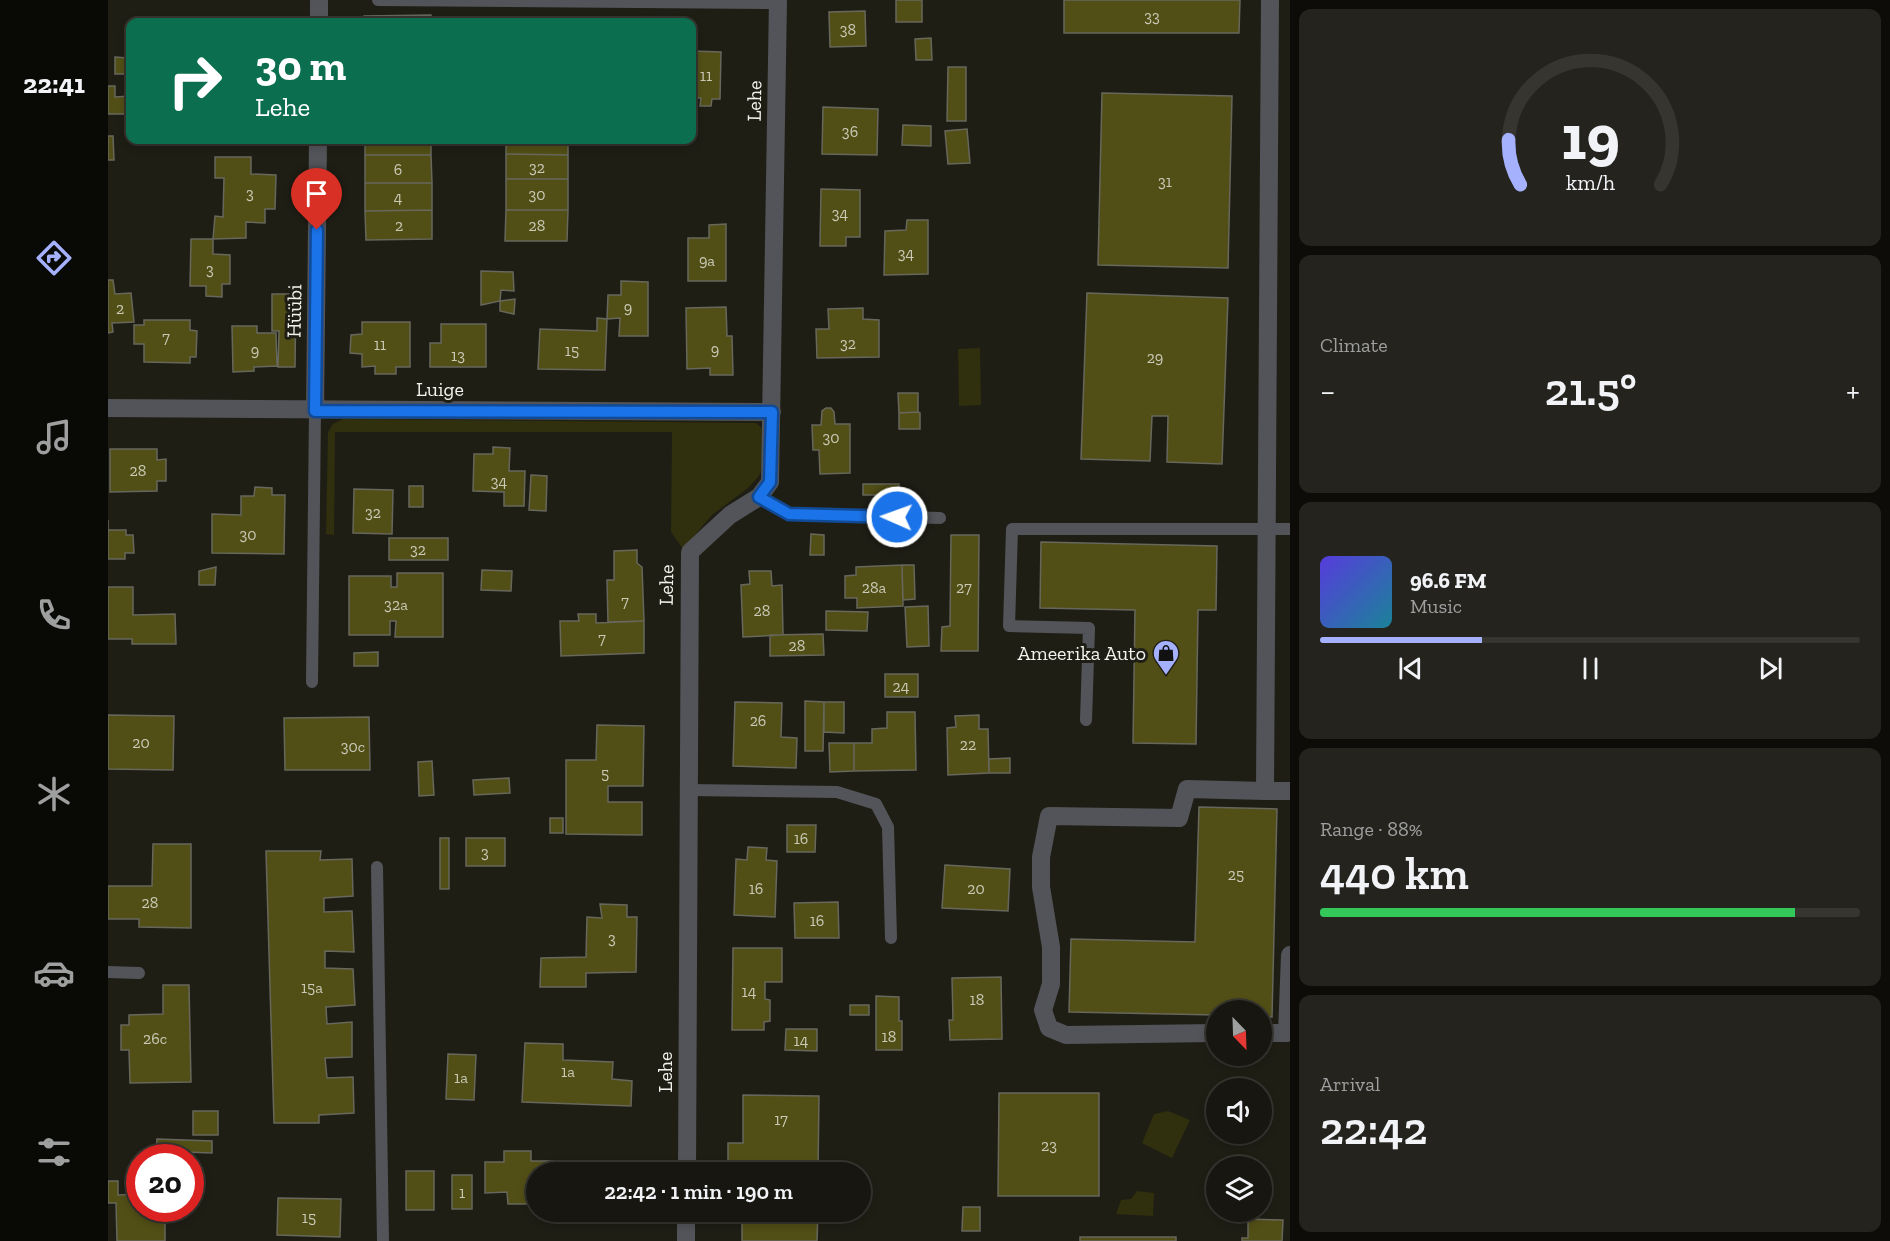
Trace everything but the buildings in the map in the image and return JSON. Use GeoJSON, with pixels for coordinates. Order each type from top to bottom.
{"type":"FeatureCollection","features":[{"type":"Feature","properties":{"kind":"street"},"geometry":{"type":"LineString","coordinates":[[319,0],[319,18]]}},
{"type":"Feature","properties":{"kind":"street"},"geometry":{"type":"LineString","coordinates":[[1265,790],[1270,0]]}},
{"type":"Feature","properties":{"kind":"street","name":"Lehe"},"geometry":{"type":"LineString","coordinates":[[687,1162],[690,552],[730,515],[759,497],[770,482],[778,1]]}},
{"type":"Feature","properties":{"kind":"street","name":"Hüübi"},"geometry":{"type":"LineString","coordinates":[[315,411],[318,144]]}},
{"type":"Feature","properties":{"kind":"street","name":"Luige"},"geometry":{"type":"LineString","coordinates":[[108,408],[772,412]]}},
{"type":"Feature","properties":{"kind":"street"},"geometry":{"type":"LineString","coordinates":[[1206,1033],[1066,1035],[1049,1028],[1043,1010],[1051,984],[1050,946],[1041,887],[1041,857],[1049,816],[1179,818],[1187,789],[1290,791]]}},
{"type":"Feature","properties":{"kind":"street"},"geometry":{"type":"LineString","coordinates":[[1272,1033],[1287,1033],[1290,955]]}},
{"type":"Feature","properties":{"kind":"street"},"geometry":{"type":"LineString","coordinates":[[686,1222],[686,1241]]}},
{"type":"Feature","properties":{"kind":"lane"},"geometry":{"type":"LineString","coordinates":[[378,0],[778,1]]}},
{"type":"Feature","properties":{"kind":"lane"},"geometry":{"type":"LineString","coordinates":[[312,682],[315,411]]}},
{"type":"Feature","properties":{"kind":"lane"},"geometry":{"type":"LineString","coordinates":[[759,497],[789,514],[940,518]]}},
{"type":"Feature","properties":{"kind":"lane"},"geometry":{"type":"LineString","coordinates":[[1086,720],[1089,628],[1009,626],[1012,529],[1290,529]]}},
{"type":"Feature","properties":{"kind":"lane"},"geometry":{"type":"LineString","coordinates":[[689,790],[837,792],[876,804],[888,827],[891,938]]}},
{"type":"Feature","properties":{"kind":"lane"},"geometry":{"type":"LineString","coordinates":[[377,867],[383,1241]]}},
{"type":"Feature","properties":{"kind":"lane"},"geometry":{"type":"LineString","coordinates":[[108,972],[139,973]]}},
{"type":"Feature","properties":{"kind":"shaded area"},"geometry":{"type":"Polygon","coordinates":[[[980,348],[981,405],[959,406],[958,349],[980,348]]]}},
{"type":"Feature","properties":{"kind":"shaded area"},"geometry":{"type":"Polygon","coordinates":[[[343,419],[756,423],[764,430],[763,466],[759,476],[748,488],[712,515],[683,549],[671,532],[672,432],[335,432],[334,535],[326,534],[328,432],[333,424],[343,419]]]}},
{"type":"Feature","properties":{"kind":"shaded area"},"geometry":{"type":"Polygon","coordinates":[[[1168,1111],[1190,1120],[1172,1158],[1142,1143],[1154,1114],[1168,1111]]]}},
{"type":"Feature","properties":{"kind":"shaded area"},"geometry":{"type":"Polygon","coordinates":[[[1137,1191],[1154,1193],[1153,1216],[1116,1214],[1121,1200],[1131,1199],[1137,1191]]]}},
{"type":"Feature","properties":{"kind":"place","name":"Ameerika Auto"},"geometry":{"type":"Point","coordinates":[1166,676]}},
{"type":"Feature","properties":{"kind":"route"},"geometry":{"type":"LineString","coordinates":[[317,230],[315,411],[772,412],[770,482],[759,497],[789,514],[897,517]]}}]}
